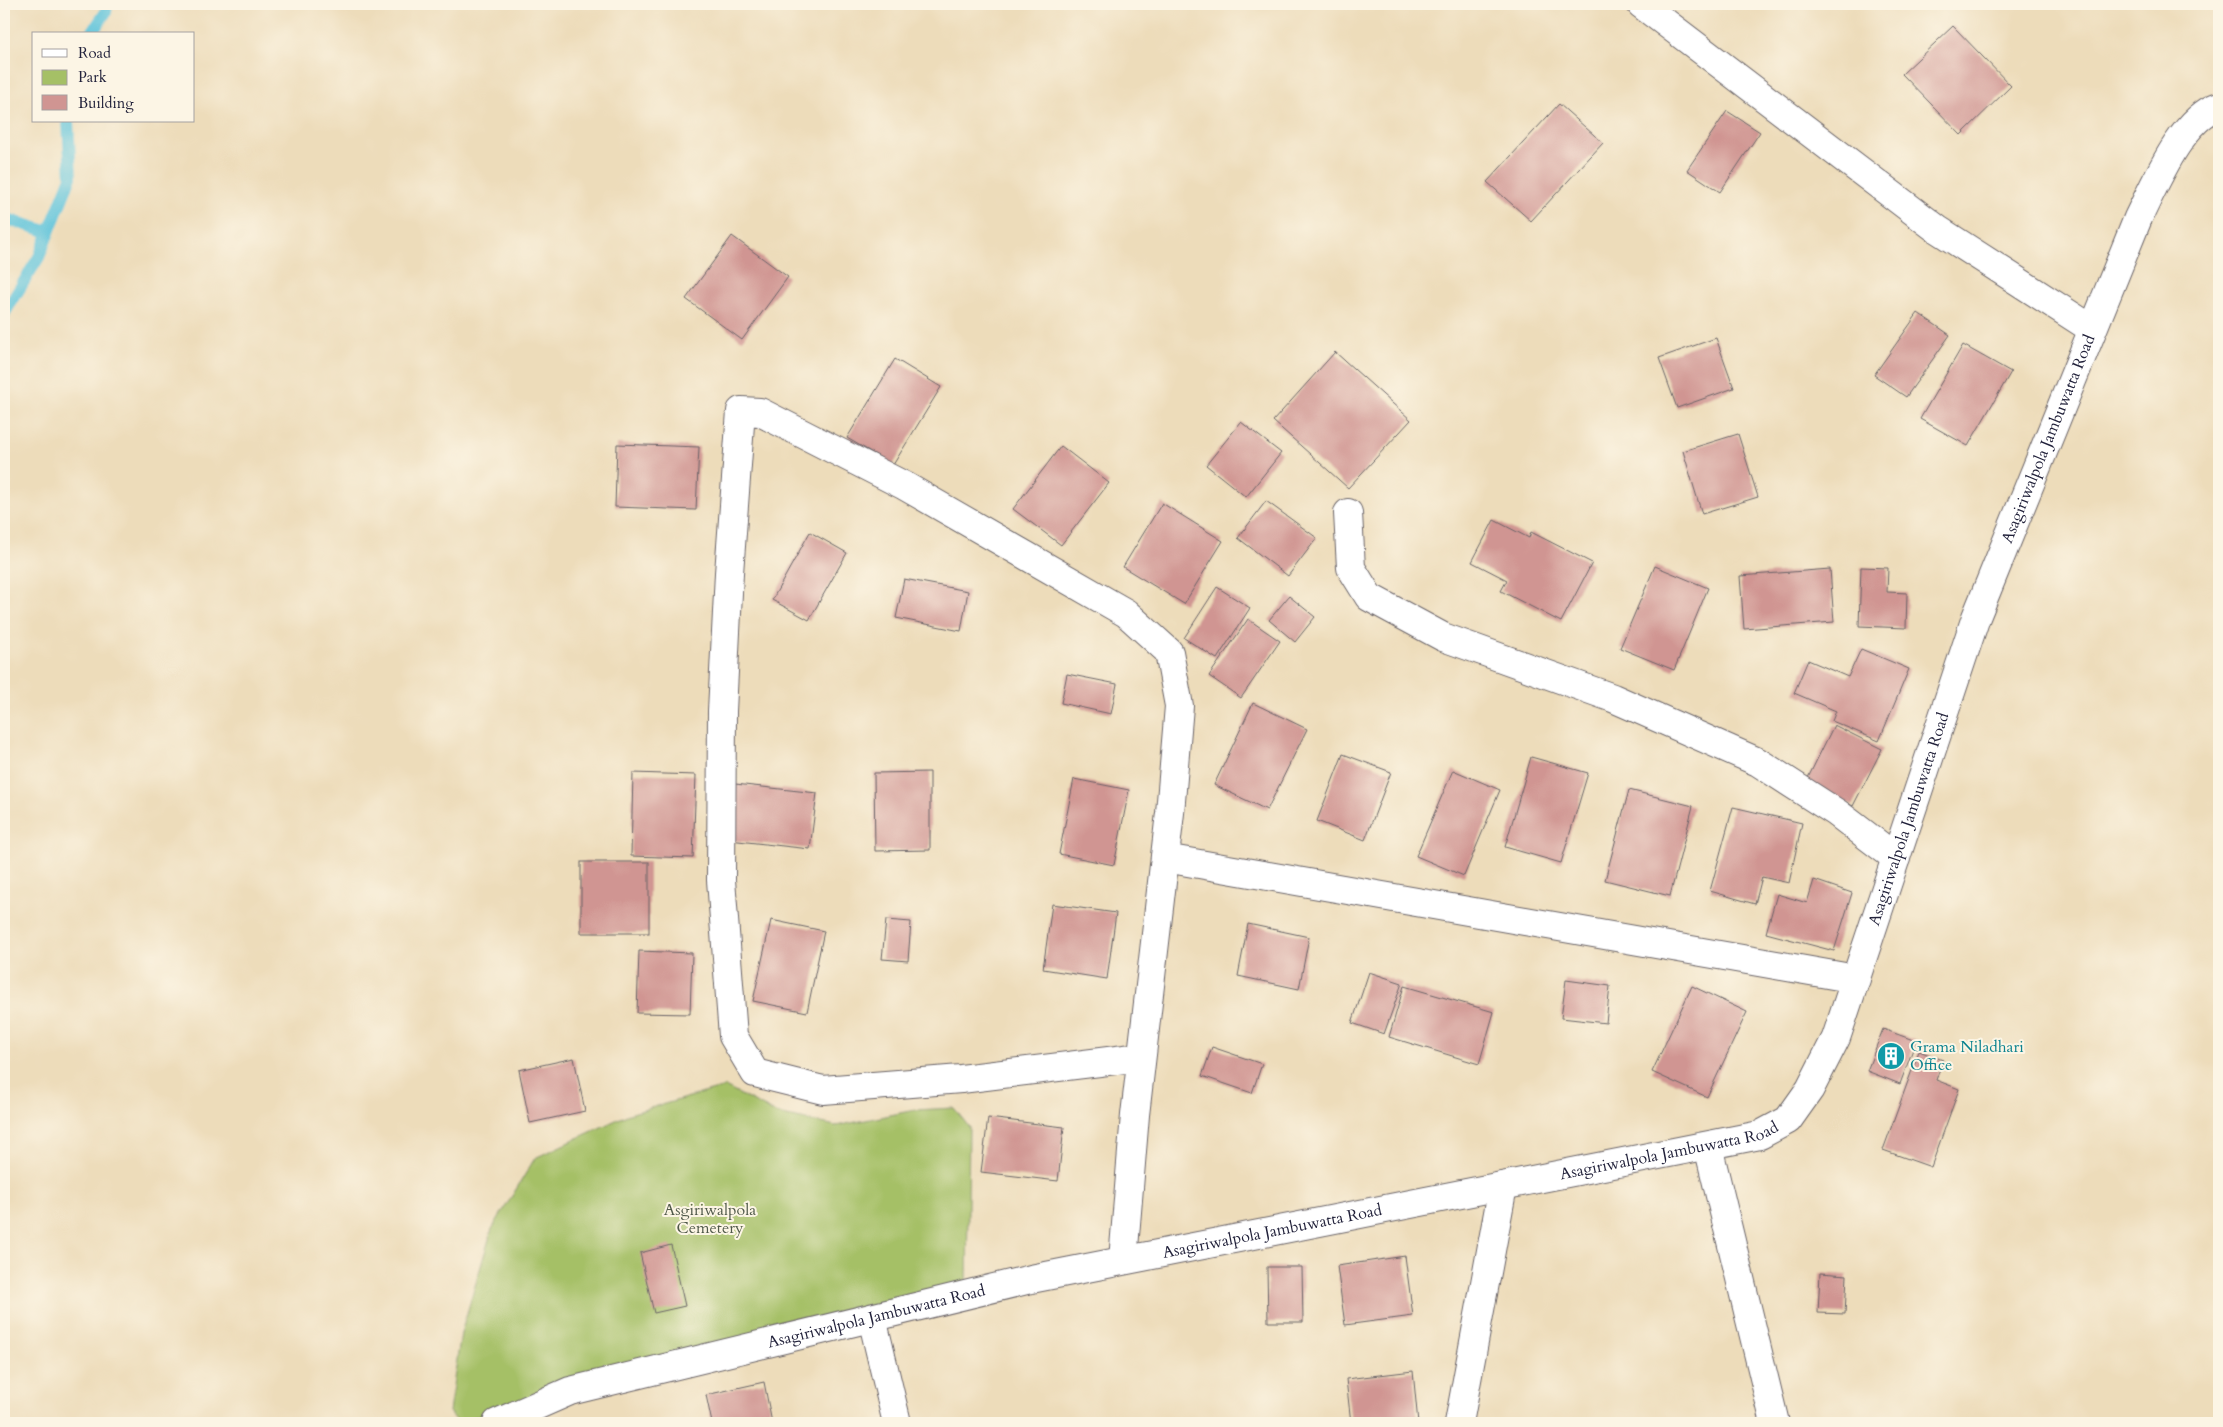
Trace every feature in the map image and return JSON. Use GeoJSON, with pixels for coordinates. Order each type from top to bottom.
{"type":"FeatureCollection","features":[{"type":"Feature","properties":{"kind":"street"},"geometry":{"type":"LineString","coordinates":[[1641,4],[1937,229],[2092,329]]}},
{"type":"Feature","properties":{"kind":"street","name":"Asagiriwalpola Jambuwatta Road"},"geometry":{"type":"LineString","coordinates":[[497,1423],[570,1391],[1031,1279],[1708,1146],[1760,1135],[1788,1120],[1810,1089],[1836,1038],[1976,617],[2138,218],[2169,154],[2206,110],[2219,106]]}},
{"type":"Feature","properties":{"kind":"street"},"geometry":{"type":"LineString","coordinates":[[1123,1260],[1141,1057],[1165,858],[1179,706],[1169,652],[1126,613],[914,491],[760,412],[741,411],[729,573],[722,711],[721,880],[733,1036],[756,1074],[823,1090],[961,1079],[1141,1057]]}},
{"type":"Feature","properties":{"kind":"street"},"geometry":{"type":"LineString","coordinates":[[1348,513],[1351,568],[1369,597],[1443,637],[1613,698],[1758,762],[1837,813],[1896,858]]}},
{"type":"Feature","properties":{"kind":"street"},"geometry":{"type":"LineString","coordinates":[[1165,858],[1856,979]]}},
{"type":"Feature","properties":{"kind":"street"},"geometry":{"type":"LineString","coordinates":[[1708,1146],[1775,1423]]}},
{"type":"Feature","properties":{"kind":"street"},"geometry":{"type":"LineString","coordinates":[[1459,1423],[1503,1186]]}},
{"type":"Feature","properties":{"kind":"street"},"geometry":{"type":"LineString","coordinates":[[872,1318],[897,1423]]}},
{"type":"Feature","properties":{"kind":"green space","name":"Asgiriwalpola Cemetery"},"geometry":{"type":"Polygon","coordinates":[[[725,1087],[777,1114],[836,1126],[915,1110],[954,1108],[969,1127],[967,1285],[514,1403],[459,1423],[449,1412],[461,1333],[492,1229],[535,1158],[629,1114],[725,1087]]]}},
{"type":"Feature","properties":{"kind":"building"},"geometry":{"type":"Polygon","coordinates":[[[1953,26],[2011,86],[1961,135],[1902,74],[1953,26]]]}},
{"type":"Feature","properties":{"kind":"building"},"geometry":{"type":"Polygon","coordinates":[[[1559,104],[1603,143],[1531,221],[1487,182],[1559,104]]]}},
{"type":"Feature","properties":{"kind":"building"},"geometry":{"type":"Polygon","coordinates":[[[1727,111],[1760,132],[1720,192],[1687,170],[1727,111]]]}},
{"type":"Feature","properties":{"kind":"building"},"geometry":{"type":"Polygon","coordinates":[[[732,236],[788,277],[742,340],[686,299],[732,236]]]}},
{"type":"Feature","properties":{"kind":"building"},"geometry":{"type":"Polygon","coordinates":[[[1918,313],[1950,335],[1906,397],[1874,375],[1918,313]]]}},
{"type":"Feature","properties":{"kind":"building"},"geometry":{"type":"Polygon","coordinates":[[[1716,338],[1734,388],[1677,408],[1659,358],[1716,338]]]}},
{"type":"Feature","properties":{"kind":"building"},"geometry":{"type":"Polygon","coordinates":[[[1963,345],[2011,372],[1968,446],[1920,419],[1963,345]]]}},
{"type":"Feature","properties":{"kind":"building"},"geometry":{"type":"Polygon","coordinates":[[[1335,352],[1411,420],[1348,488],[1273,421],[1335,352]]]}},
{"type":"Feature","properties":{"kind":"building"},"geometry":{"type":"Polygon","coordinates":[[[895,359],[941,387],[893,465],[847,438],[895,359]]]}},
{"type":"Feature","properties":{"kind":"building"},"geometry":{"type":"Polygon","coordinates":[[[1241,422],[1281,453],[1246,497],[1206,465],[1241,422]]]}},
{"type":"Feature","properties":{"kind":"building"},"geometry":{"type":"Polygon","coordinates":[[[1738,434],[1758,497],[1702,514],[1683,451],[1738,434]]]}},
{"type":"Feature","properties":{"kind":"building"},"geometry":{"type":"Polygon","coordinates":[[[617,444],[699,447],[696,510],[615,507],[617,444]]]}},
{"type":"Feature","properties":{"kind":"building"},"geometry":{"type":"Polygon","coordinates":[[[1061,446],[1109,483],[1061,545],[1013,509],[1061,446]]]}},
{"type":"Feature","properties":{"kind":"building"},"geometry":{"type":"Polygon","coordinates":[[[1266,501],[1317,538],[1288,576],[1238,538],[1266,501]]]}},
{"type":"Feature","properties":{"kind":"building"},"geometry":{"type":"Polygon","coordinates":[[[1162,503],[1223,541],[1184,604],[1123,567],[1162,503]]]}},
{"type":"Feature","properties":{"kind":"building"},"geometry":{"type":"Polygon","coordinates":[[[1494,520],[1529,538],[1531,532],[1592,563],[1561,622],[1501,591],[1507,580],[1472,562],[1494,520]]]}},
{"type":"Feature","properties":{"kind":"building"},"geometry":{"type":"Polygon","coordinates":[[[810,532],[847,553],[809,620],[772,600],[810,532]]]}},
{"type":"Feature","properties":{"kind":"building"},"geometry":{"type":"Polygon","coordinates":[[[1655,566],[1708,588],[1674,670],[1620,648],[1655,566]]]}},
{"type":"Feature","properties":{"kind":"building"},"geometry":{"type":"Polygon","coordinates":[[[1861,567],[1888,568],[1887,592],[1907,593],[1906,628],[1859,626],[1861,567]]]}},
{"type":"Feature","properties":{"kind":"building"},"geometry":{"type":"Polygon","coordinates":[[[1830,569],[1834,622],[1744,629],[1740,576],[1830,569]]]}},
{"type":"Feature","properties":{"kind":"building"},"geometry":{"type":"Polygon","coordinates":[[[904,579],[968,591],[961,631],[896,618],[904,579]]]}},
{"type":"Feature","properties":{"kind":"building"},"geometry":{"type":"Polygon","coordinates":[[[1217,587],[1250,608],[1217,659],[1184,638],[1217,587]]]}},
{"type":"Feature","properties":{"kind":"building"},"geometry":{"type":"Polygon","coordinates":[[[1289,596],[1315,617],[1295,642],[1269,620],[1289,596]]]}},
{"type":"Feature","properties":{"kind":"building"},"geometry":{"type":"Polygon","coordinates":[[[1248,619],[1280,641],[1241,698],[1209,676],[1248,619]]]}},
{"type":"Feature","properties":{"kind":"building"},"geometry":{"type":"Polygon","coordinates":[[[1861,649],[1909,669],[1879,741],[1832,721],[1836,711],[1794,693],[1808,660],[1848,677],[1861,649]]]}},
{"type":"Feature","properties":{"kind":"building"},"geometry":{"type":"Polygon","coordinates":[[[1067,674],[1117,684],[1111,714],[1061,703],[1067,674]]]}},
{"type":"Feature","properties":{"kind":"building"},"geometry":{"type":"Polygon","coordinates":[[[1253,703],[1307,729],[1267,810],[1214,785],[1253,703]]]}},
{"type":"Feature","properties":{"kind":"building"},"geometry":{"type":"Polygon","coordinates":[[[1834,725],[1882,749],[1853,806],[1806,782],[1834,725]]]}},
{"type":"Feature","properties":{"kind":"building"},"geometry":{"type":"Polygon","coordinates":[[[1343,754],[1391,772],[1365,840],[1317,821],[1343,754]]]}},
{"type":"Feature","properties":{"kind":"building"},"geometry":{"type":"Polygon","coordinates":[[[1531,757],[1588,773],[1561,863],[1505,847],[1531,757]]]}},
{"type":"Feature","properties":{"kind":"building"},"geometry":{"type":"Polygon","coordinates":[[[1453,770],[1500,790],[1464,876],[1416,856],[1453,770]]]}},
{"type":"Feature","properties":{"kind":"building"},"geometry":{"type":"Polygon","coordinates":[[[930,772],[930,850],[875,851],[874,773],[930,772]]]}},
{"type":"Feature","properties":{"kind":"building"},"geometry":{"type":"Polygon","coordinates":[[[633,773],[696,775],[693,858],[631,856],[633,773]]]}},
{"type":"Feature","properties":{"kind":"building"},"geometry":{"type":"Polygon","coordinates":[[[1074,779],[1129,790],[1114,865],[1059,854],[1074,779]]]}},
{"type":"Feature","properties":{"kind":"building"},"geometry":{"type":"Polygon","coordinates":[[[735,784],[817,793],[810,849],[729,840],[735,784]]]}},
{"type":"Feature","properties":{"kind":"building"},"geometry":{"type":"Polygon","coordinates":[[[1629,790],[1693,806],[1670,896],[1605,880],[1629,790]]]}},
{"type":"Feature","properties":{"kind":"building"},"geometry":{"type":"Polygon","coordinates":[[[1733,807],[1802,823],[1789,883],[1762,877],[1755,904],[1710,891],[1733,807]]]}},
{"type":"Feature","properties":{"kind":"building"},"geometry":{"type":"Polygon","coordinates":[[[581,862],[649,862],[649,933],[581,933],[581,862]]]}},
{"type":"Feature","properties":{"kind":"building"},"geometry":{"type":"Polygon","coordinates":[[[1814,880],[1852,893],[1834,951],[1766,933],[1777,894],[1807,903],[1814,880]]]}},
{"type":"Feature","properties":{"kind":"building"},"geometry":{"type":"Polygon","coordinates":[[[1052,904],[1116,913],[1107,979],[1043,969],[1052,904]]]}},
{"type":"Feature","properties":{"kind":"building"},"geometry":{"type":"Polygon","coordinates":[[[771,920],[824,931],[807,1012],[753,1001],[771,920]]]}},
{"type":"Feature","properties":{"kind":"building"},"geometry":{"type":"Polygon","coordinates":[[[886,920],[911,922],[908,961],[882,959],[886,920]]]}},
{"type":"Feature","properties":{"kind":"building"},"geometry":{"type":"Polygon","coordinates":[[[1248,924],[1309,937],[1299,989],[1238,976],[1248,924]]]}},
{"type":"Feature","properties":{"kind":"building"},"geometry":{"type":"Polygon","coordinates":[[[639,951],[692,953],[690,1014],[637,1013],[639,951]]]}},
{"type":"Feature","properties":{"kind":"building"},"geometry":{"type":"Polygon","coordinates":[[[1369,972],[1402,983],[1384,1034],[1352,1023],[1369,972]]]}},
{"type":"Feature","properties":{"kind":"building"},"geometry":{"type":"Polygon","coordinates":[[[1566,980],[1610,986],[1606,1023],[1561,1018],[1566,980]]]}},
{"type":"Feature","properties":{"kind":"building"},"geometry":{"type":"Polygon","coordinates":[[[1404,986],[1494,1012],[1479,1064],[1389,1037],[1404,986]]]}},
{"type":"Feature","properties":{"kind":"building"},"geometry":{"type":"Polygon","coordinates":[[[1692,986],[1747,1012],[1707,1097],[1652,1072],[1692,986]]]}},
{"type":"Feature","properties":{"kind":"building","name":"Grama Niladhari Office"},"geometry":{"type":"Polygon","coordinates":[[[1883,1029],[1916,1041],[1900,1084],[1867,1071],[1883,1029]]]}},
{"type":"Feature","properties":{"kind":"building"},"geometry":{"type":"Polygon","coordinates":[[[1212,1047],[1262,1064],[1252,1093],[1202,1076],[1212,1047]]]}},
{"type":"Feature","properties":{"kind":"building"},"geometry":{"type":"Polygon","coordinates":[[[1919,1051],[1943,1060],[1936,1080],[1959,1089],[1931,1167],[1883,1150],[1919,1051]]]}},
{"type":"Feature","properties":{"kind":"building"},"geometry":{"type":"Polygon","coordinates":[[[574,1058],[585,1111],[530,1123],[519,1070],[574,1058]]]}},
{"type":"Feature","properties":{"kind":"building"},"geometry":{"type":"Polygon","coordinates":[[[988,1118],[1064,1127],[1058,1181],[981,1172],[988,1118]]]}},
{"type":"Feature","properties":{"kind":"building"},"geometry":{"type":"Polygon","coordinates":[[[671,1245],[685,1306],[654,1313],[640,1253],[671,1245]]]}},
{"type":"Feature","properties":{"kind":"building"},"geometry":{"type":"Polygon","coordinates":[[[1405,1256],[1413,1316],[1345,1325],[1337,1266],[1405,1256]]]}},
{"type":"Feature","properties":{"kind":"building"},"geometry":{"type":"Polygon","coordinates":[[[1267,1267],[1302,1267],[1303,1322],[1268,1322],[1267,1267]]]}},
{"type":"Feature","properties":{"kind":"building"},"geometry":{"type":"Polygon","coordinates":[[[1820,1273],[1847,1275],[1845,1314],[1818,1313],[1820,1273]]]}},
{"type":"Feature","properties":{"kind":"building"},"geometry":{"type":"Polygon","coordinates":[[[1413,1371],[1418,1423],[1351,1423],[1346,1379],[1413,1371]]]}},
{"type":"Feature","properties":{"kind":"building"},"geometry":{"type":"Polygon","coordinates":[[[764,1382],[772,1423],[712,1423],[706,1395],[764,1382]]]}},
{"type":"Feature","properties":{"kind":"waterway"},"geometry":{"type":"LineString","coordinates":[[92,32],[106,12],[107,4]]}},
{"type":"Feature","properties":{"kind":"waterway"},"geometry":{"type":"LineString","coordinates":[[4,314],[39,257],[71,177],[68,122]]}},
{"type":"Feature","properties":{"kind":"waterway"},"geometry":{"type":"LineString","coordinates":[[4,218],[49,232]]}},
{"type":"Feature","properties":{"kind":"place","name":"Grama Niladhari Office"},"geometry":{"type":"Point","coordinates":[1891,1056]}}]}
